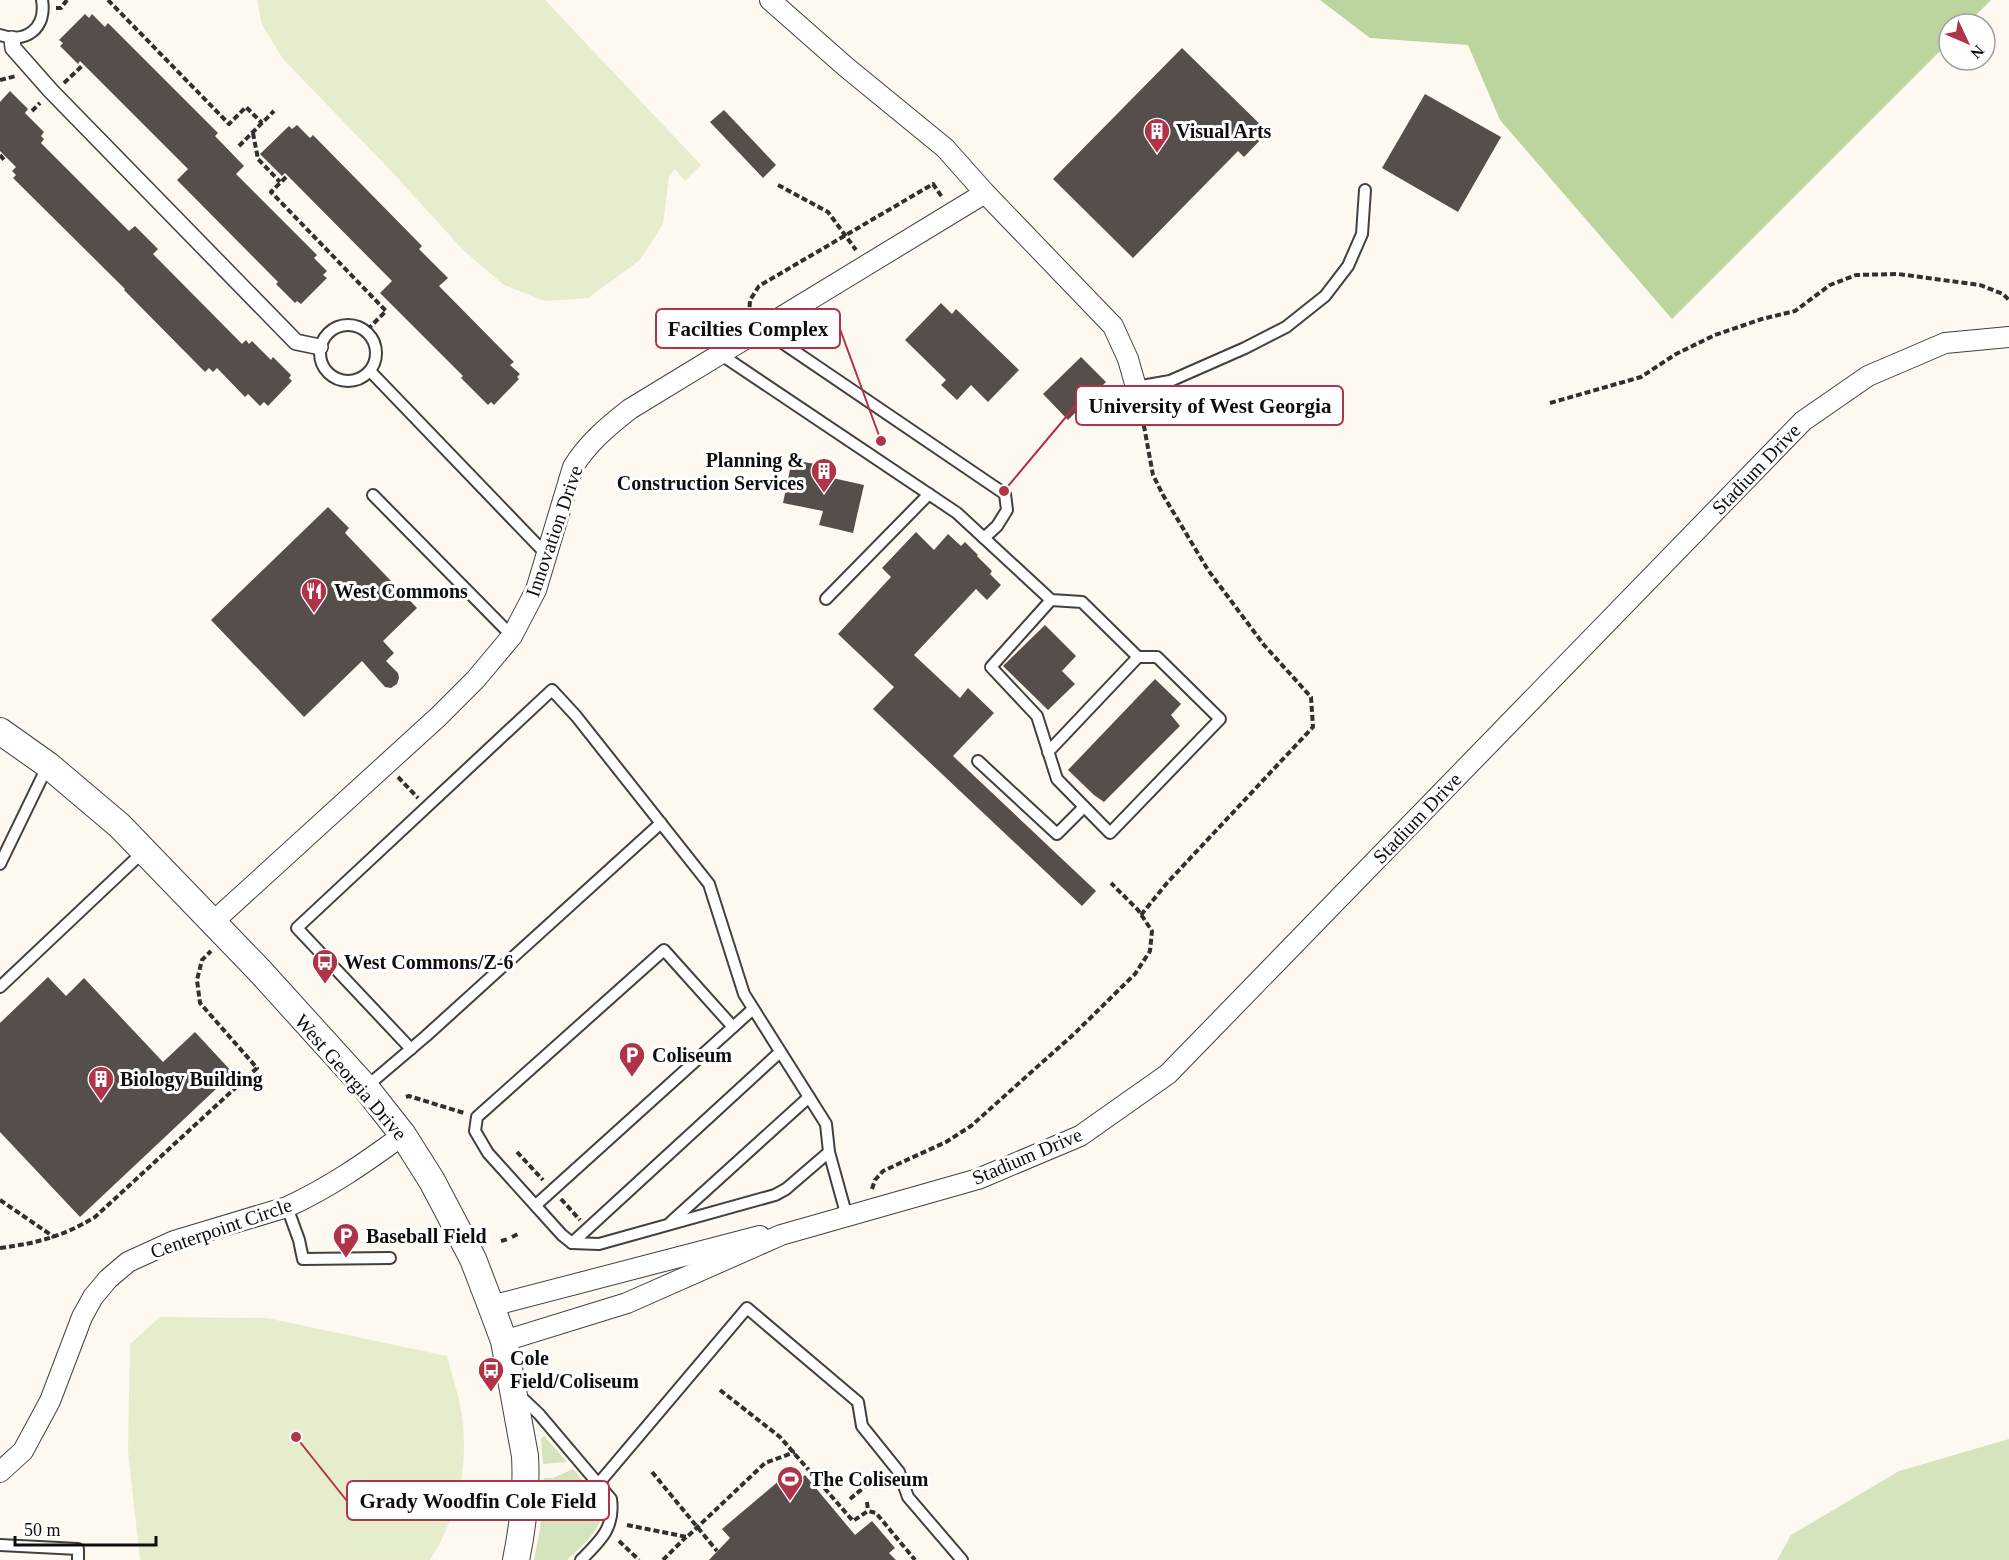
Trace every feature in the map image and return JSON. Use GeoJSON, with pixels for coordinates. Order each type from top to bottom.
{"type":"FeatureCollection","features":[{"type":"Feature","properties":{"kind":"street"},"geometry":{"type":"LineString","coordinates":[[770,0],[846,67],[945,148],[1113,327],[1128,359],[1137,391]]}},
{"type":"Feature","properties":{"kind":"street"},"geometry":{"type":"LineString","coordinates":[[3,36],[53,93],[296,342],[320,347]]}},
{"type":"Feature","properties":{"kind":"street","name":"Innovation Drive"},"geometry":{"type":"LineString","coordinates":[[213,922],[438,717],[476,679],[512,636],[536,590],[573,467],[583,451],[600,432],[630,409],[720,354],[755,326],[868,265],[985,193]]}},
{"type":"Feature","properties":{"kind":"street","name":"Stadium Drive"},"geometry":{"type":"LineString","coordinates":[[504,1341],[627,1303],[781,1235],[978,1179],[1080,1136],[1168,1074],[1803,421],[1868,376],[1945,343],[2009,337]]}},
{"type":"Feature","properties":{"kind":"street","name":"West Georgia Drive"},"geometry":{"type":"LineString","coordinates":[[0,731],[48,765],[120,826],[213,922],[366,1088],[403,1135],[432,1181],[473,1259],[504,1341],[525,1456],[526,1473],[522,1533],[516,1560]]}},
{"type":"Feature","properties":{"kind":"street","name":"Centerpoint Circle"},"geometry":{"type":"LineString","coordinates":[[0,1472],[23,1451],[50,1401],[82,1317],[93,1297],[108,1279],[128,1262],[174,1241],[287,1207],[331,1185],[403,1135]]}},
{"type":"Feature","properties":{"kind":"street","name":"Stadium Drive"},"geometry":{"type":"LineString","coordinates":[[491,1306],[755,1236],[781,1235]]}},
{"type":"Feature","properties":{"kind":"lane"},"geometry":{"type":"LineString","coordinates":[[3,36],[26,36],[37,28],[44,10],[42,0]]}},
{"type":"Feature","properties":{"kind":"lane"},"geometry":{"type":"LineString","coordinates":[[1137,391],[1170,381],[1245,348],[1286,327],[1325,296],[1348,266],[1362,234],[1365,190]]}},
{"type":"Feature","properties":{"kind":"lane"},"geometry":{"type":"LineString","coordinates":[[347,325],[356,326],[366,332],[375,345],[376,354],[370,371],[354,381],[335,379],[327,373],[319,356],[320,347],[330,331],[347,325]]}},
{"type":"Feature","properties":{"kind":"lane"},"geometry":{"type":"LineString","coordinates":[[755,326],[1005,494],[1007,510],[997,526],[984,538]]}},
{"type":"Feature","properties":{"kind":"lane"},"geometry":{"type":"LineString","coordinates":[[720,354],[957,513],[1051,600],[1082,602],[1138,657],[1157,657],[1220,719],[1110,833],[1057,779],[1037,716],[991,667],[1051,600]]}},
{"type":"Feature","properties":{"kind":"lane"},"geometry":{"type":"LineString","coordinates":[[370,371],[547,555]]}},
{"type":"Feature","properties":{"kind":"lane"},"geometry":{"type":"LineString","coordinates":[[826,599],[929,494]]}},
{"type":"Feature","properties":{"kind":"lane"},"geometry":{"type":"LineString","coordinates":[[373,495],[512,636]]}},
{"type":"Feature","properties":{"kind":"lane"},"geometry":{"type":"LineString","coordinates":[[1048,752],[1138,657]]}},
{"type":"Feature","properties":{"kind":"lane"},"geometry":{"type":"LineString","coordinates":[[411,1048],[297,928],[552,690],[576,716],[709,884],[744,994],[826,1124],[829,1152],[847,1217]]}},
{"type":"Feature","properties":{"kind":"lane"},"geometry":{"type":"LineString","coordinates":[[978,761],[1058,834],[1084,807]]}},
{"type":"Feature","properties":{"kind":"lane"},"geometry":{"type":"LineString","coordinates":[[0,864],[48,765]]}},
{"type":"Feature","properties":{"kind":"lane"},"geometry":{"type":"LineString","coordinates":[[366,1088],[661,823]]}},
{"type":"Feature","properties":{"kind":"lane"},"geometry":{"type":"LineString","coordinates":[[0,987],[144,851]]}},
{"type":"Feature","properties":{"kind":"lane"},"geometry":{"type":"LineString","coordinates":[[734,1027],[664,950],[477,1117],[475,1131],[488,1153],[562,1235],[572,1243],[599,1244],[775,1195],[786,1189],[829,1152]]}},
{"type":"Feature","properties":{"kind":"lane"},"geometry":{"type":"LineString","coordinates":[[536,1205],[753,1009]]}},
{"type":"Feature","properties":{"kind":"lane"},"geometry":{"type":"LineString","coordinates":[[572,1243],[780,1052]]}},
{"type":"Feature","properties":{"kind":"lane"},"geometry":{"type":"LineString","coordinates":[[669,1224],[809,1097]]}},
{"type":"Feature","properties":{"kind":"lane"},"geometry":{"type":"LineString","coordinates":[[287,1207],[303,1259],[390,1258]]}},
{"type":"Feature","properties":{"kind":"lane"},"geometry":{"type":"LineString","coordinates":[[599,1483],[747,1308],[858,1402],[862,1426],[898,1472],[908,1497],[962,1560]]}},
{"type":"Feature","properties":{"kind":"lane"},"geometry":{"type":"LineString","coordinates":[[513,1390],[539,1414],[611,1499],[613,1511],[610,1526],[598,1543],[581,1560]]}},
{"type":"Feature","properties":{"kind":"lane"},"geometry":{"type":"LineString","coordinates":[[0,1545],[78,1549],[78,1560]]}},
{"type":"Feature","properties":{"kind":"path"},"geometry":{"type":"LineString","coordinates":[[108,0],[229,124],[246,107],[262,123]]}},
{"type":"Feature","properties":{"kind":"path"},"geometry":{"type":"LineString","coordinates":[[53,93],[83,65]]}},
{"type":"Feature","properties":{"kind":"path"},"geometry":{"type":"LineString","coordinates":[[239,146],[274,111]]}},
{"type":"Feature","properties":{"kind":"path"},"geometry":{"type":"LineString","coordinates":[[253,133],[258,159],[280,183]]}},
{"type":"Feature","properties":{"kind":"path"},"geometry":{"type":"LineString","coordinates":[[0,155],[5,161]]}},
{"type":"Feature","properties":{"kind":"path"},"geometry":{"type":"LineString","coordinates":[[286,177],[271,192],[386,311],[366,332]]}},
{"type":"Feature","properties":{"kind":"path"},"geometry":{"type":"LineString","coordinates":[[755,326],[750,300],[759,286],[933,184],[952,213]]}},
{"type":"Feature","properties":{"kind":"path"},"geometry":{"type":"LineString","coordinates":[[778,185],[828,212],[868,265]]}},
{"type":"Feature","properties":{"kind":"path"},"geometry":{"type":"LineString","coordinates":[[1550,403],[1641,377],[1676,354],[1715,335],[1762,319],[1795,311],[1830,285],[1856,275],[1898,274],[1980,285],[2003,294],[2009,300]]}},
{"type":"Feature","properties":{"kind":"path"},"geometry":{"type":"LineString","coordinates":[[1137,391],[1153,474],[1163,495],[1208,570],[1264,645],[1311,697],[1313,727],[1167,883],[1141,915]]}},
{"type":"Feature","properties":{"kind":"path"},"geometry":{"type":"LineString","coordinates":[[396,774],[407,787]]}},
{"type":"Feature","properties":{"kind":"path"},"geometry":{"type":"LineString","coordinates":[[871,1193],[874,1180],[883,1171],[946,1142],[971,1126],[1075,1033],[1135,974],[1150,951],[1152,931],[1112,883]]}},
{"type":"Feature","properties":{"kind":"path"},"geometry":{"type":"LineString","coordinates":[[0,1248],[39,1242],[75,1229],[95,1217],[257,1068],[200,1003],[197,980],[199,971],[202,960],[212,951]]}},
{"type":"Feature","properties":{"kind":"path"},"geometry":{"type":"LineString","coordinates":[[406,1097],[477,1117]]}},
{"type":"Feature","properties":{"kind":"path"},"geometry":{"type":"LineString","coordinates":[[0,1200],[54,1237]]}},
{"type":"Feature","properties":{"kind":"path"},"geometry":{"type":"LineString","coordinates":[[501,1241],[518,1234]]}},
{"type":"Feature","properties":{"kind":"path"},"geometry":{"type":"LineString","coordinates":[[720,1390],[780,1437],[853,1521],[868,1511],[876,1513],[915,1560]]}},
{"type":"Feature","properties":{"kind":"path"},"geometry":{"type":"LineString","coordinates":[[663,1560],[765,1463],[795,1452]]}},
{"type":"Feature","properties":{"kind":"path"},"geometry":{"type":"LineString","coordinates":[[652,1472],[717,1551]]}},
{"type":"Feature","properties":{"kind":"path"},"geometry":{"type":"LineString","coordinates":[[850,1499],[868,1484]]}},
{"type":"Feature","properties":{"kind":"path"},"geometry":{"type":"LineString","coordinates":[[867,1502],[868,1511]]}},
{"type":"Feature","properties":{"kind":"path"},"geometry":{"type":"LineString","coordinates":[[627,1525],[687,1537]]}},
{"type":"Feature","properties":{"kind":"path"},"geometry":{"type":"LineString","coordinates":[[619,1541],[639,1560]]}},
{"type":"Feature","properties":{"kind":"green space"},"geometry":{"type":"Polygon","coordinates":[[[257,0],[545,0],[701,165],[685,181],[675,169],[669,176],[663,224],[640,260],[588,298],[545,301],[504,285],[463,250],[394,174],[283,59],[262,25],[257,0]]]}},
{"type":"Feature","properties":{"kind":"green space"},"geometry":{"type":"Polygon","coordinates":[[[1320,0],[1991,0],[1979,12],[1937,12],[1937,54],[1672,319],[1500,120],[1468,45],[1370,38],[1320,0]]]}},
{"type":"Feature","properties":{"kind":"green space"},"geometry":{"type":"Polygon","coordinates":[[[160,1317],[267,1318],[447,1356],[459,1399],[463,1425],[463,1466],[455,1505],[440,1543],[430,1560],[140,1560],[128,1451],[130,1344],[160,1317]]]}},
{"type":"Feature","properties":{"kind":"green space"},"geometry":{"type":"Polygon","coordinates":[[[544,1436],[567,1462],[543,1464],[541,1439],[544,1436]]]}},
{"type":"Feature","properties":{"kind":"green space"},"geometry":{"type":"Polygon","coordinates":[[[2009,1439],[2009,1560],[1777,1560],[1791,1535],[1899,1471],[2009,1439]]]}},
{"type":"Feature","properties":{"kind":"green space"},"geometry":{"type":"Polygon","coordinates":[[[573,1469],[597,1498],[602,1515],[599,1524],[588,1540],[567,1560],[534,1560],[540,1529],[544,1478],[553,1478],[573,1469]]]}},
{"type":"Feature","properties":{"kind":"building"},"geometry":{"type":"Polygon","coordinates":[[[85,14],[89,18],[92,14],[105,27],[108,23],[218,133],[215,136],[244,166],[236,174],[317,255],[314,258],[327,271],[323,275],[327,278],[301,304],[297,301],[295,303],[276,284],[278,282],[177,180],[188,169],[80,61],[78,64],[60,46],[63,43],[59,40],[85,14]]]}},
{"type":"Feature","properties":{"kind":"building","name":"Visual Arts"},"geometry":{"type":"Polygon","coordinates":[[[1182,48],[1268,132],[1244,157],[1238,151],[1133,258],[1053,179],[1182,48]]]}},
{"type":"Feature","properties":{"kind":"building"},"geometry":{"type":"Polygon","coordinates":[[[10,91],[28,109],[25,113],[44,132],[41,136],[44,139],[41,143],[129,231],[135,226],[158,249],[153,254],[242,344],[246,340],[249,344],[252,341],[271,360],[273,357],[291,375],[289,378],[292,381],[268,406],[264,402],[260,406],[248,394],[245,397],[217,368],[213,372],[209,368],[205,372],[13,178],[16,175],[12,171],[16,167],[0,151],[0,102],[10,91]]]}},
{"type":"Feature","properties":{"kind":"building"},"geometry":{"type":"Polygon","coordinates":[[[1425,94],[1501,137],[1458,212],[1382,168],[1425,94]]]}},
{"type":"Feature","properties":{"kind":"building"},"geometry":{"type":"Polygon","coordinates":[[[724,110],[776,165],[763,178],[710,122],[724,110]]]}},
{"type":"Feature","properties":{"kind":"building"},"geometry":{"type":"Polygon","coordinates":[[[297,125],[310,138],[313,135],[422,246],[419,249],[448,278],[439,286],[514,362],[510,365],[520,374],[517,377],[519,379],[494,405],[491,402],[488,405],[461,378],[463,376],[380,293],[392,281],[285,173],[282,176],[260,154],[289,126],[292,129],[297,125]]]}},
{"type":"Feature","properties":{"kind":"building"},"geometry":{"type":"Polygon","coordinates":[[[941,303],[952,314],[956,309],[1019,370],[988,402],[971,385],[957,400],[941,385],[946,380],[905,340],[941,303]]]}},
{"type":"Feature","properties":{"kind":"building"},"geometry":{"type":"Polygon","coordinates":[[[1081,357],[1106,382],[1068,420],[1043,394],[1081,357]]]}},
{"type":"Feature","properties":{"kind":"building","name":"Planning & Construction Services"},"geometry":{"type":"Polygon","coordinates":[[[792,460],[821,465],[819,475],[864,485],[853,533],[819,525],[823,511],[783,503],[792,460]]]}},
{"type":"Feature","properties":{"kind":"building","name":"West Commons"},"geometry":{"type":"Polygon","coordinates":[[[328,507],[349,528],[345,533],[417,608],[383,641],[394,653],[386,661],[398,673],[397,684],[391,688],[385,687],[362,661],[304,717],[211,620],[328,507]]]}},
{"type":"Feature","properties":{"kind":"building"},"geometry":{"type":"Polygon","coordinates":[[[916,532],[934,550],[948,534],[961,546],[965,542],[992,571],[990,574],[1001,585],[987,600],[976,589],[914,655],[960,698],[968,688],[994,713],[953,756],[1096,891],[1082,906],[873,709],[894,687],[838,634],[891,577],[882,568],[916,532]]]}},
{"type":"Feature","properties":{"kind":"building"},"geometry":{"type":"Polygon","coordinates":[[[1045,625],[1076,656],[1062,671],[1075,684],[1048,710],[1003,666],[1045,625]]]}},
{"type":"Feature","properties":{"kind":"building"},"geometry":{"type":"Polygon","coordinates":[[[1155,679],[1181,704],[1171,715],[1180,726],[1104,802],[1068,770],[1155,679]]]}},
{"type":"Feature","properties":{"kind":"building","name":"Biology Building"},"geometry":{"type":"Polygon","coordinates":[[[48,977],[66,996],[84,978],[163,1062],[195,1032],[233,1073],[80,1217],[0,1132],[0,1023],[48,977]]]}},
{"type":"Feature","properties":{"kind":"building","name":"The Coliseum"},"geometry":{"type":"Polygon","coordinates":[[[787,1474],[795,1483],[805,1475],[855,1535],[872,1521],[895,1548],[889,1553],[896,1560],[709,1560],[730,1538],[722,1529],[787,1474]]]}},
{"type":"Feature","properties":{"kind":"place","name":"Visual Arts"},"geometry":{"type":"Point","coordinates":[1157,154]}},
{"type":"Feature","properties":{"kind":"place","name":"Facilties Complex"},"geometry":{"type":"Point","coordinates":[881,441]}},
{"type":"Feature","properties":{"kind":"place","name":"University of West Georgia"},"geometry":{"type":"Point","coordinates":[1004,491]}},
{"type":"Feature","properties":{"kind":"place","name":"Planning & Construction Services"},"geometry":{"type":"Point","coordinates":[824,494]}},
{"type":"Feature","properties":{"kind":"place","name":"West Commons"},"geometry":{"type":"Point","coordinates":[314,614]}},
{"type":"Feature","properties":{"kind":"place","name":"West Commons/Z-6"},"geometry":{"type":"Point","coordinates":[325,985]}},
{"type":"Feature","properties":{"kind":"place","name":"Coliseum"},"geometry":{"type":"Point","coordinates":[632,1078]}},
{"type":"Feature","properties":{"kind":"place","name":"Biology Building"},"geometry":{"type":"Point","coordinates":[101,1102]}},
{"type":"Feature","properties":{"kind":"place","name":"Baseball Field"},"geometry":{"type":"Point","coordinates":[346,1259]}},
{"type":"Feature","properties":{"kind":"place","name":"Cole Field/Coliseum"},"geometry":{"type":"Point","coordinates":[491,1393]}},
{"type":"Feature","properties":{"kind":"place","name":"Grady Woodfin Cole Field"},"geometry":{"type":"Point","coordinates":[296,1437]}},
{"type":"Feature","properties":{"kind":"place","name":"The Coliseum"},"geometry":{"type":"Point","coordinates":[790,1502]}}]}
